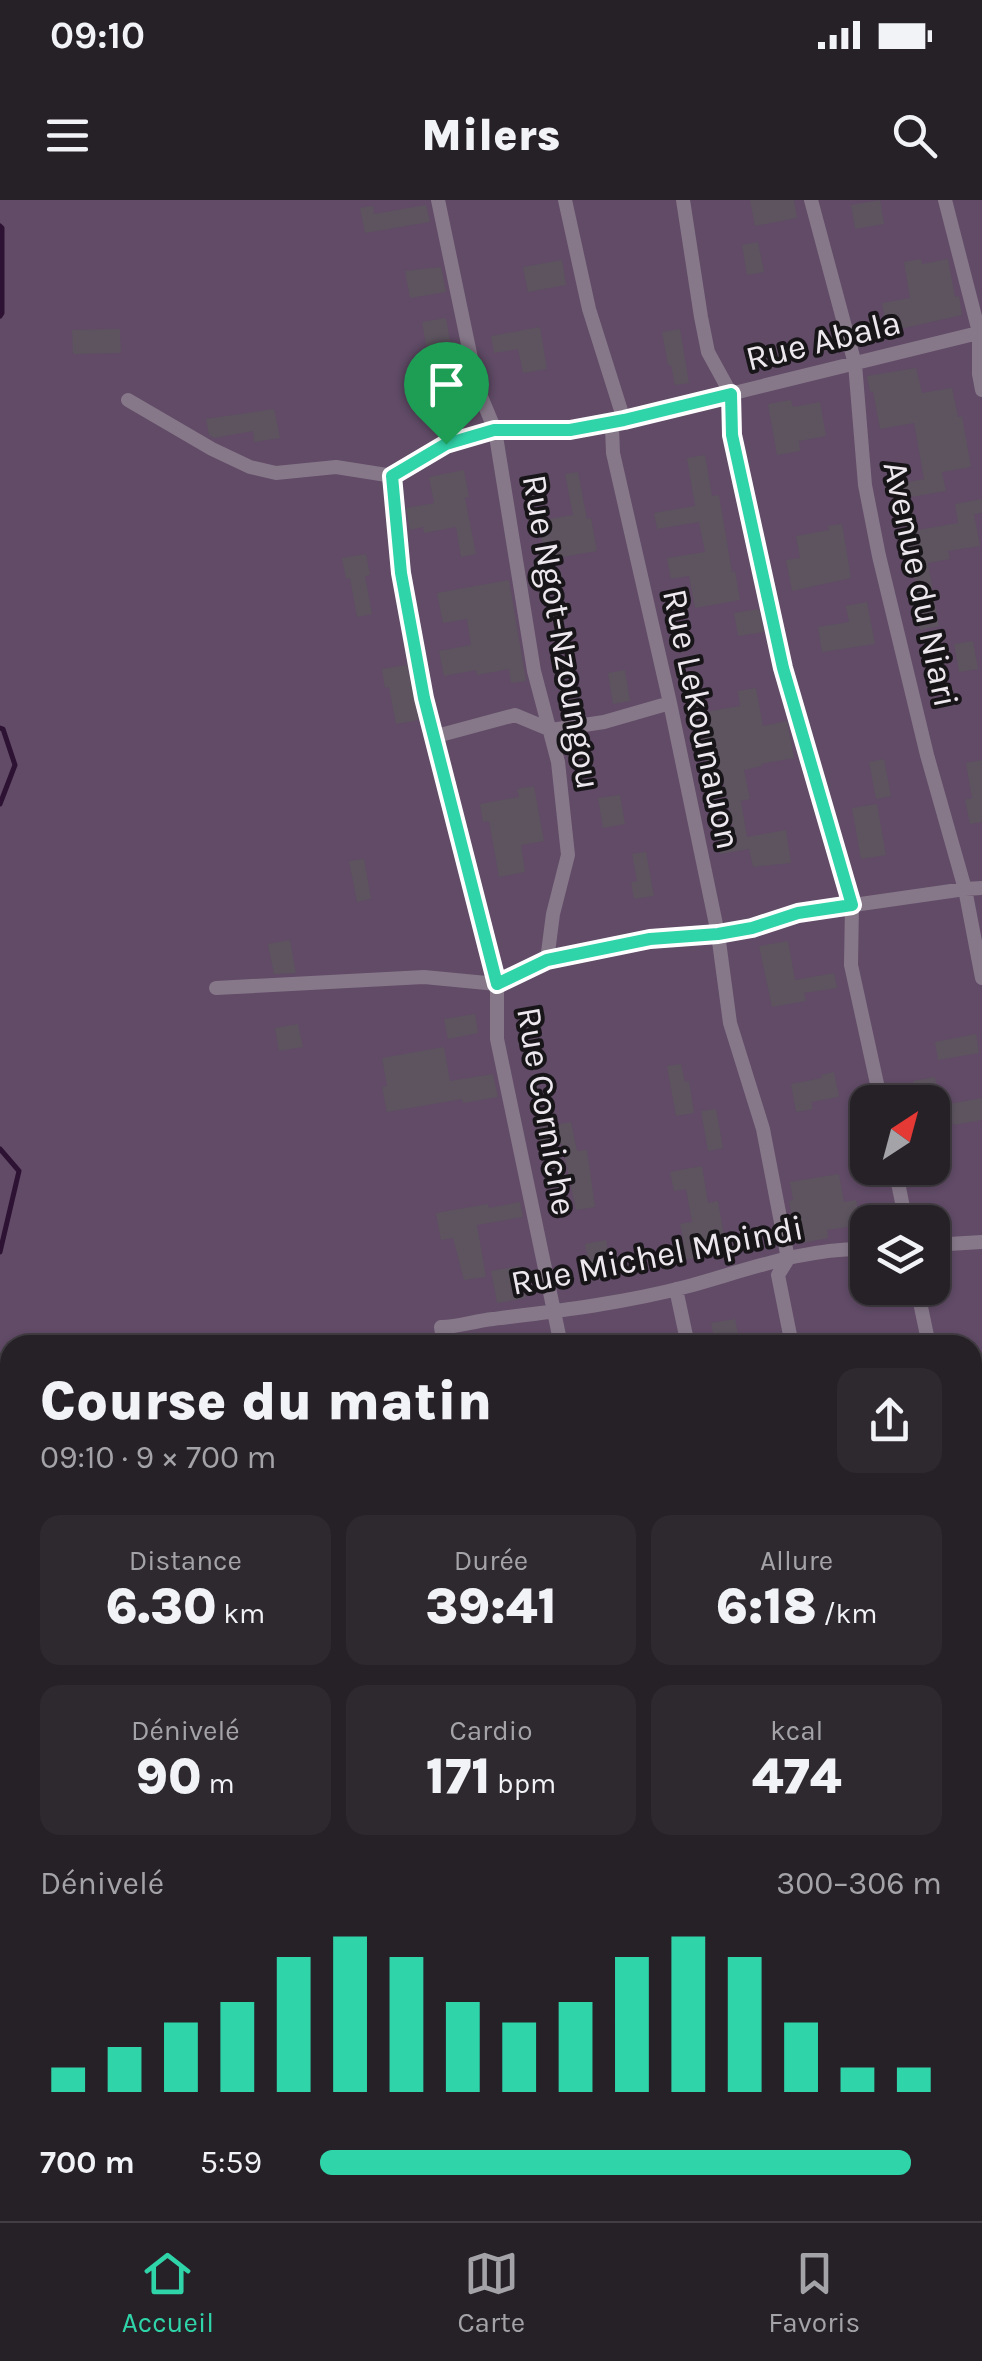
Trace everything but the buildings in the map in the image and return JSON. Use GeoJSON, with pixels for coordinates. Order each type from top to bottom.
{"type":"FeatureCollection","features":[{"type":"Feature","properties":{"kind":"street","name":"Rue Ngot-Nzoungou"},"geometry":{"type":"LineString","coordinates":[[438,200],[476,388],[494,430],[534,671],[558,762],[568,855],[553,914],[547,960]]}},
{"type":"Feature","properties":{"kind":"street","name":"Rue Lekounauon"},"geometry":{"type":"LineString","coordinates":[[565,200],[589,308],[624,420],[612,428],[613,452],[718,934],[730,1023],[762,1129],[788,1259],[778,1275],[790,1335]]}},
{"type":"Feature","properties":{"kind":"street"},"geometry":{"type":"LineString","coordinates":[[683,200],[708,352],[731,394],[732,435],[783,668],[852,905],[851,966],[877,1085]]}},
{"type":"Feature","properties":{"kind":"street","name":"Avenue du Niari"},"geometry":{"type":"LineString","coordinates":[[811,200],[855,364],[865,485],[879,556],[965,889],[982,978]]}},
{"type":"Feature","properties":{"kind":"street"},"geometry":{"type":"LineString","coordinates":[[945,200],[980,332],[982,390]]}},
{"type":"Feature","properties":{"kind":"street","name":"Rue Abala"},"geometry":{"type":"LineString","coordinates":[[392,476],[446,444],[494,430],[570,430],[624,420],[980,332]]}},
{"type":"Feature","properties":{"kind":"street"},"geometry":{"type":"LineString","coordinates":[[128,400],[250,467],[276,473],[336,467],[392,476]]}},
{"type":"Feature","properties":{"kind":"street","name":"Rue Corniche"},"geometry":{"type":"LineString","coordinates":[[392,476],[401,573],[433,738],[497,984],[497,1040],[559,1335]]}},
{"type":"Feature","properties":{"kind":"street"},"geometry":{"type":"LineString","coordinates":[[433,738],[514,715],[551,730],[604,722],[670,704]]}},
{"type":"Feature","properties":{"kind":"street"},"geometry":{"type":"LineString","coordinates":[[216,988],[424,977],[497,984],[547,960],[650,939],[718,934],[798,913],[982,888]]}},
{"type":"Feature","properties":{"kind":"street"},"geometry":{"type":"LineString","coordinates":[[950,1244],[982,1242]]}},
{"type":"Feature","properties":{"kind":"street","name":"Rue Michel Mpindi"},"geometry":{"type":"LineString","coordinates":[[442,1335],[441,1327],[460,1327],[478,1320],[555,1311],[676,1289],[788,1259],[850,1248]]}},
{"type":"Feature","properties":{"kind":"street"},"geometry":{"type":"LineString","coordinates":[[676,1289],[686,1335]]}},
{"type":"Feature","properties":{"kind":"street"},"geometry":{"type":"LineString","coordinates":[[920,1305],[926,1335]]}},
{"type":"Feature","properties":{"kind":"shaded area"},"geometry":{"type":"Polygon","coordinates":[[[0,200],[982,200],[982,1335],[0,1335],[0,200]]]}},
{"type":"Feature","properties":{"kind":"waterway"},"geometry":{"type":"LineString","coordinates":[[0,226],[0,316]]}},
{"type":"Feature","properties":{"kind":"waterway"},"geometry":{"type":"LineString","coordinates":[[0,728],[15,765],[0,804]]}},
{"type":"Feature","properties":{"kind":"waterway"},"geometry":{"type":"LineString","coordinates":[[0,1149],[19,1171],[0,1252]]}},
{"type":"Feature","properties":{"kind":"route"},"geometry":{"type":"LineString","coordinates":[[731,394],[732,435],[783,668],[852,905],[798,913],[752,928],[650,939],[547,960],[497,984],[433,738],[401,573],[392,476],[446,444],[494,430],[570,430],[731,394]]}}]}
